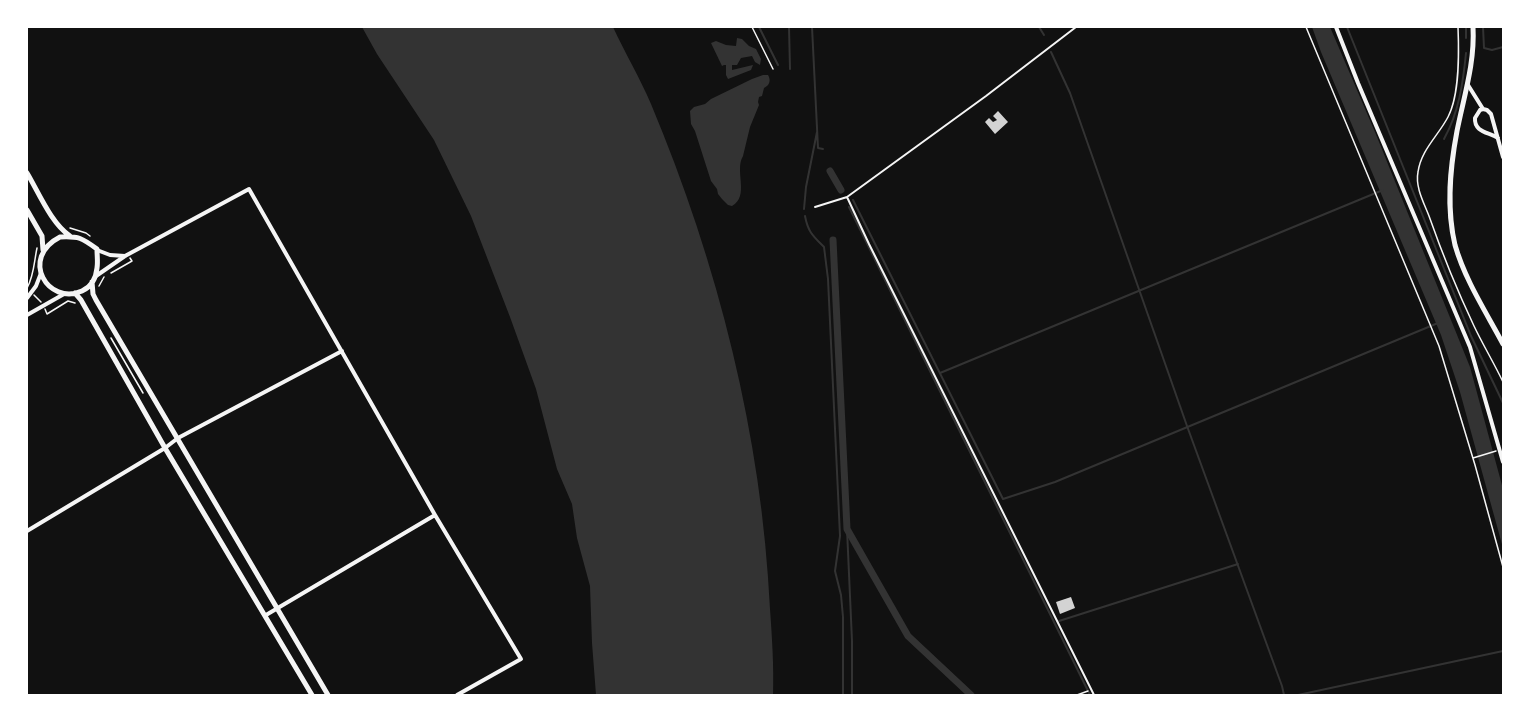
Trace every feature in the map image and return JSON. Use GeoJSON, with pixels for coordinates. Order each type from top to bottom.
{"type":"FeatureCollection","features":[{"type":"Feature","properties":{"kind":"street"},"geometry":{"type":"LineString","coordinates":[[1336,27],[1470,347],[1503,462]]}},
{"type":"Feature","properties":{"kind":"street"},"geometry":{"type":"LineString","coordinates":[[1473,27],[1472,65],[1457,132],[1449,200],[1455,243],[1462,264],[1503,344]]}},
{"type":"Feature","properties":{"kind":"street"},"geometry":{"type":"LineString","coordinates":[[1468,85],[1483,109],[1491,114],[1503,157]]}},
{"type":"Feature","properties":{"kind":"street"},"geometry":{"type":"LineString","coordinates":[[1483,109],[1475,118],[1476,126],[1498,138]]}},
{"type":"Feature","properties":{"kind":"street"},"geometry":{"type":"LineString","coordinates":[[27,173],[56,224],[72,236]]}},
{"type":"Feature","properties":{"kind":"street"},"geometry":{"type":"LineString","coordinates":[[96,276],[126,256],[249,189],[435,514],[521,659],[457,695]]}},
{"type":"Feature","properties":{"kind":"street"},"geometry":{"type":"LineString","coordinates":[[27,210],[42,236],[43,252]]}},
{"type":"Feature","properties":{"kind":"street"},"geometry":{"type":"LineString","coordinates":[[62,295],[46,282],[39,263],[46,246],[55,240],[60,237],[78,237],[110,255],[126,256]]}},
{"type":"Feature","properties":{"kind":"street"},"geometry":{"type":"LineString","coordinates":[[27,315],[62,295],[85,290],[96,276],[97,249]]}},
{"type":"Feature","properties":{"kind":"street"},"geometry":{"type":"LineString","coordinates":[[27,298],[42,273]]}},
{"type":"Feature","properties":{"kind":"street"},"geometry":{"type":"LineString","coordinates":[[92,282],[96,300],[328,695]]}},
{"type":"Feature","properties":{"kind":"street"},"geometry":{"type":"LineString","coordinates":[[75,293],[312,695]]}},
{"type":"Feature","properties":{"kind":"street"},"geometry":{"type":"LineString","coordinates":[[27,531],[178,438],[342,351]]}},
{"type":"Feature","properties":{"kind":"street"},"geometry":{"type":"LineString","coordinates":[[266,615],[435,514]]}},
{"type":"Feature","properties":{"kind":"lane"},"geometry":{"type":"LineString","coordinates":[[816,207],[848,196],[986,96],[1076,27]]}},
{"type":"Feature","properties":{"kind":"lane"},"geometry":{"type":"LineString","coordinates":[[848,196],[869,244],[1094,695]]}},
{"type":"Feature","properties":{"kind":"path"},"geometry":{"type":"LineString","coordinates":[[752,27],[773,69]]}},
{"type":"Feature","properties":{"kind":"path"},"geometry":{"type":"LineString","coordinates":[[1306,27],[1439,346],[1503,567]]}},
{"type":"Feature","properties":{"kind":"path"},"geometry":{"type":"LineString","coordinates":[[70,228],[91,237]]}},
{"type":"Feature","properties":{"kind":"path"},"geometry":{"type":"LineString","coordinates":[[27,288],[33,273],[37,244]]}},
{"type":"Feature","properties":{"kind":"path"},"geometry":{"type":"LineString","coordinates":[[98,286],[104,277],[132,261],[131,259]]}},
{"type":"Feature","properties":{"kind":"path"},"geometry":{"type":"LineString","coordinates":[[34,295],[41,303]]}},
{"type":"Feature","properties":{"kind":"path"},"geometry":{"type":"LineString","coordinates":[[45,309],[47,314],[70,301]]}},
{"type":"Feature","properties":{"kind":"path"},"geometry":{"type":"LineString","coordinates":[[1473,458],[1500,450]]}},
{"type":"Feature","properties":{"kind":"path"},"geometry":{"type":"LineString","coordinates":[[1077,695],[1092,689]]}},
{"type":"Feature","properties":{"kind":"shaded area"},"geometry":{"type":"Polygon","coordinates":[[[362,27],[613,27],[647,94],[675,165],[697,226],[733,352],[757,480],[765,544],[772,641],[773,695],[596,695],[590,586],[577,538],[572,504],[557,469],[536,389],[471,216],[434,140],[377,54],[362,27]]]}},
{"type":"Feature","properties":{"kind":"shaded area"},"geometry":{"type":"Polygon","coordinates":[[[1312,27],[1330,27],[1470,367],[1503,489],[1503,548],[1460,392],[1441,335],[1312,27]]]}},
{"type":"Feature","properties":{"kind":"shaded area"},"geometry":{"type":"Polygon","coordinates":[[[737,38],[756,49],[761,59],[760,65],[752,56],[741,58],[737,65],[732,65],[732,70],[753,65],[751,70],[728,79],[726,65],[722,66],[711,43],[716,41],[736,46],[737,38]]]}},
{"type":"Feature","properties":{"kind":"shaded area"},"geometry":{"type":"Polygon","coordinates":[[[763,75],[768,75],[769,82],[762,96],[759,97],[759,105],[750,127],[741,162],[740,196],[732,206],[728,205],[718,194],[711,181],[691,124],[690,111],[694,107],[705,104],[763,75]]]}},
{"type":"Feature","properties":{"kind":"building"},"geometry":{"type":"Polygon","coordinates":[[[998,111],[1008,122],[995,134],[985,122],[989,118],[993,122],[997,120],[993,116],[998,111]]]}},
{"type":"Feature","properties":{"kind":"building"},"geometry":{"type":"Polygon","coordinates":[[[1071,597],[1075,608],[1060,614],[1056,602],[1071,597]]]}},
{"type":"Feature","properties":{"kind":"waterway"},"geometry":{"type":"LineString","coordinates":[[759,27],[778,65]]}},
{"type":"Feature","properties":{"kind":"waterway"},"geometry":{"type":"LineString","coordinates":[[789,27],[790,69]]}},
{"type":"Feature","properties":{"kind":"waterway"},"geometry":{"type":"LineString","coordinates":[[812,27],[818,148],[823,149]]}},
{"type":"Feature","properties":{"kind":"waterway"},"geometry":{"type":"LineString","coordinates":[[1039,27],[1044,35]]}},
{"type":"Feature","properties":{"kind":"waterway"},"geometry":{"type":"LineString","coordinates":[[1347,27],[1471,336],[1503,403]]}},
{"type":"Feature","properties":{"kind":"waterway"},"geometry":{"type":"LineString","coordinates":[[1466,27],[1466,38]]}},
{"type":"Feature","properties":{"kind":"waterway"},"geometry":{"type":"LineString","coordinates":[[1483,27],[1484,48],[1492,50],[1503,47]]}},
{"type":"Feature","properties":{"kind":"waterway"},"geometry":{"type":"LineString","coordinates":[[1051,52],[1070,93],[1284,695]]}},
{"type":"Feature","properties":{"kind":"waterway"},"geometry":{"type":"LineString","coordinates":[[1444,139],[1457,108],[1466,53]]}},
{"type":"Feature","properties":{"kind":"waterway"},"geometry":{"type":"LineString","coordinates":[[804,209],[817,132]]}},
{"type":"Feature","properties":{"kind":"waterway"},"geometry":{"type":"LineString","coordinates":[[830,171],[841,190]]}},
{"type":"Feature","properties":{"kind":"waterway"},"geometry":{"type":"LineString","coordinates":[[940,373],[1383,190]]}},
{"type":"Feature","properties":{"kind":"waterway"},"geometry":{"type":"LineString","coordinates":[[853,200],[1003,499],[1055,482],[1438,323]]}},
{"type":"Feature","properties":{"kind":"waterway"},"geometry":{"type":"LineString","coordinates":[[849,207],[1090,695]]}},
{"type":"Feature","properties":{"kind":"waterway"},"geometry":{"type":"LineString","coordinates":[[805,216],[812,233],[824,247],[828,279],[840,536],[835,571],[843,617],[843,695]]}},
{"type":"Feature","properties":{"kind":"waterway"},"geometry":{"type":"LineString","coordinates":[[833,240],[847,529],[908,636],[971,695]]}},
{"type":"Feature","properties":{"kind":"waterway"},"geometry":{"type":"LineString","coordinates":[[847,529],[852,695]]}},
{"type":"Feature","properties":{"kind":"waterway"},"geometry":{"type":"LineString","coordinates":[[1059,621],[1238,564]]}},
{"type":"Feature","properties":{"kind":"waterway"},"geometry":{"type":"LineString","coordinates":[[1298,695],[1503,651]]}}]}
